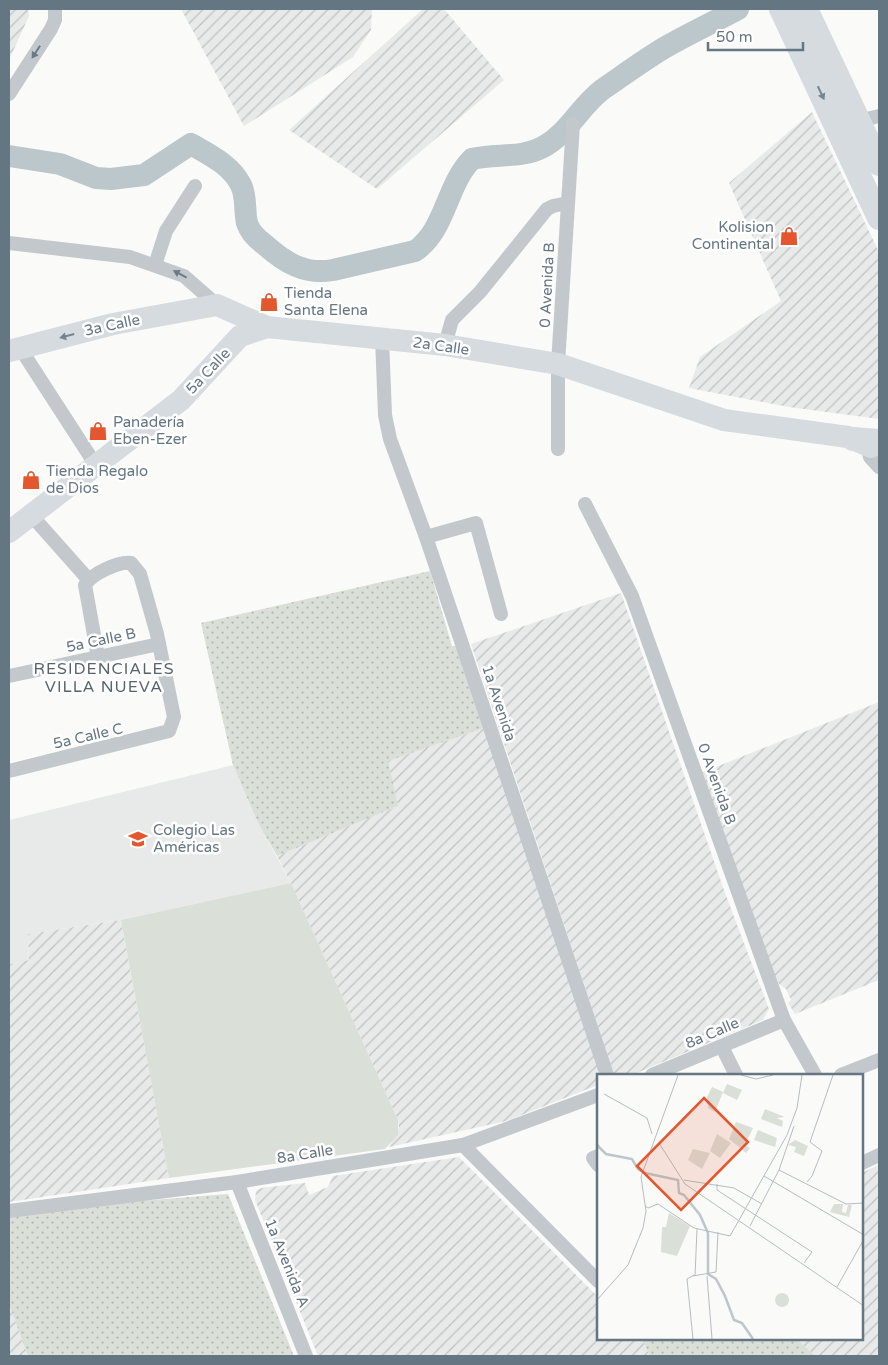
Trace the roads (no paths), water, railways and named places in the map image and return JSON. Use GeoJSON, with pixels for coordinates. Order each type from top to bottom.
{"type":"FeatureCollection","features":[{"type":"Feature","properties":{"kind":"highway"},"geometry":{"type":"LineString","coordinates":[[782,9],[869,119],[879,164]]}},
{"type":"Feature","properties":{"kind":"highway"},"geometry":{"type":"LineString","coordinates":[[806,9],[810,43],[879,218]]}},
{"type":"Feature","properties":{"kind":"main road","name":"2a Calle"},"geometry":{"type":"LineString","coordinates":[[225,309],[268,327],[445,345],[558,364],[724,420],[870,444]]}},
{"type":"Feature","properties":{"kind":"main road"},"geometry":{"type":"LineString","coordinates":[[225,309],[238,320],[240,336]]}},
{"type":"Feature","properties":{"kind":"main road","name":"3a Calle"},"geometry":{"type":"LineString","coordinates":[[14,350],[113,324],[225,309]]}},
{"type":"Feature","properties":{"kind":"main road","name":"5a Calle"},"geometry":{"type":"LineString","coordinates":[[9,532],[97,467],[180,400],[240,336],[268,327]]}},
{"type":"Feature","properties":{"kind":"street"},"geometry":{"type":"LineString","coordinates":[[9,94],[53,25],[55,9]]}},
{"type":"Feature","properties":{"kind":"street","name":"0 Avenida B"},"geometry":{"type":"LineString","coordinates":[[558,449],[558,364],[573,124]]}},
{"type":"Feature","properties":{"kind":"street"},"geometry":{"type":"LineString","coordinates":[[155,265],[166,231],[195,186]]}},
{"type":"Feature","properties":{"kind":"street"},"geometry":{"type":"LineString","coordinates":[[445,345],[452,320],[480,292],[547,209],[568,203]]}},
{"type":"Feature","properties":{"kind":"street","name":"2a Calle"},"geometry":{"type":"LineString","coordinates":[[9,243],[130,257],[184,276],[225,309]]}},
{"type":"Feature","properties":{"kind":"street","name":"1a Avenida"},"geometry":{"type":"LineString","coordinates":[[382,338],[385,415],[390,440],[426,537],[607,1074]]}},
{"type":"Feature","properties":{"kind":"street"},"geometry":{"type":"LineString","coordinates":[[14,350],[97,467]]}},
{"type":"Feature","properties":{"kind":"street"},"geometry":{"type":"LineString","coordinates":[[870,444],[870,457],[879,467]]}},
{"type":"Feature","properties":{"kind":"street","name":"0 Avenida B"},"geometry":{"type":"LineString","coordinates":[[585,504],[632,596],[784,1020],[814,1074]]}},
{"type":"Feature","properties":{"kind":"street"},"geometry":{"type":"LineString","coordinates":[[32,516],[88,579]]}},
{"type":"Feature","properties":{"kind":"street"},"geometry":{"type":"LineString","coordinates":[[426,537],[476,523],[501,614]]}},
{"type":"Feature","properties":{"kind":"street"},"geometry":{"type":"LineString","coordinates":[[98,657],[84,590],[88,579],[122,562],[136,566],[140,574],[157,638]]}},
{"type":"Feature","properties":{"kind":"street","name":"5a Calle B"},"geometry":{"type":"LineString","coordinates":[[9,676],[98,657],[157,638]]}},
{"type":"Feature","properties":{"kind":"street","name":"5a Calle C"},"geometry":{"type":"LineString","coordinates":[[9,771],[166,734],[172,727],[174,717],[157,638]]}},
{"type":"Feature","properties":{"kind":"street","name":"8a Calle"},"geometry":{"type":"LineString","coordinates":[[654,1074],[784,1020]]}},
{"type":"Feature","properties":{"kind":"street"},"geometry":{"type":"LineString","coordinates":[[722,1047],[736,1074]]}},
{"type":"Feature","properties":{"kind":"street"},"geometry":{"type":"LineString","coordinates":[[844,1074],[879,1060]]}},
{"type":"Feature","properties":{"kind":"street","name":"8a Calle"},"geometry":{"type":"LineString","coordinates":[[9,1210],[236,1182],[463,1145],[597,1095]]}},
{"type":"Feature","properties":{"kind":"street"},"geometry":{"type":"LineString","coordinates":[[463,1145],[597,1280]]}},
{"type":"Feature","properties":{"kind":"street"},"geometry":{"type":"LineString","coordinates":[[863,1163],[879,1155]]}},
{"type":"Feature","properties":{"kind":"street","name":"1a Avenida A"},"geometry":{"type":"LineString","coordinates":[[236,1182],[306,1356]]}},
{"type":"Feature","properties":{"kind":"waterway"},"geometry":{"type":"LineString","coordinates":[[9,156],[60,164],[96,178],[111,179],[144,175],[191,144],[226,166],[237,178],[244,194],[247,223],[259,240],[280,257],[296,266],[313,271],[333,270],[415,251],[425,242],[440,220],[456,181],[472,159],[526,153],[543,147],[560,135],[587,103],[603,89],[664,48],[738,9]]}},
{"type":"Feature","properties":{"kind":"place","name":"Kolision Continental"},"geometry":{"type":"Point","coordinates":[789,236]}},
{"type":"Feature","properties":{"kind":"place","name":"Tienda Santa Elena"},"geometry":{"type":"Point","coordinates":[269,302]}},
{"type":"Feature","properties":{"kind":"place","name":"Panadería Eben-Ezer"},"geometry":{"type":"Point","coordinates":[98,431]}},
{"type":"Feature","properties":{"kind":"place","name":"Tienda Regalo de Dios"},"geometry":{"type":"Point","coordinates":[31,480]}},
{"type":"Feature","properties":{"kind":"place","name":"Colegio Las Américas"},"geometry":{"type":"Point","coordinates":[138,839]}},
{"type":"Feature","properties":{"kind":"district","name":"RESIDENCIALES VILLA NUEVA"},"geometry":{"type":"Point","coordinates":[104,678]}}]}
